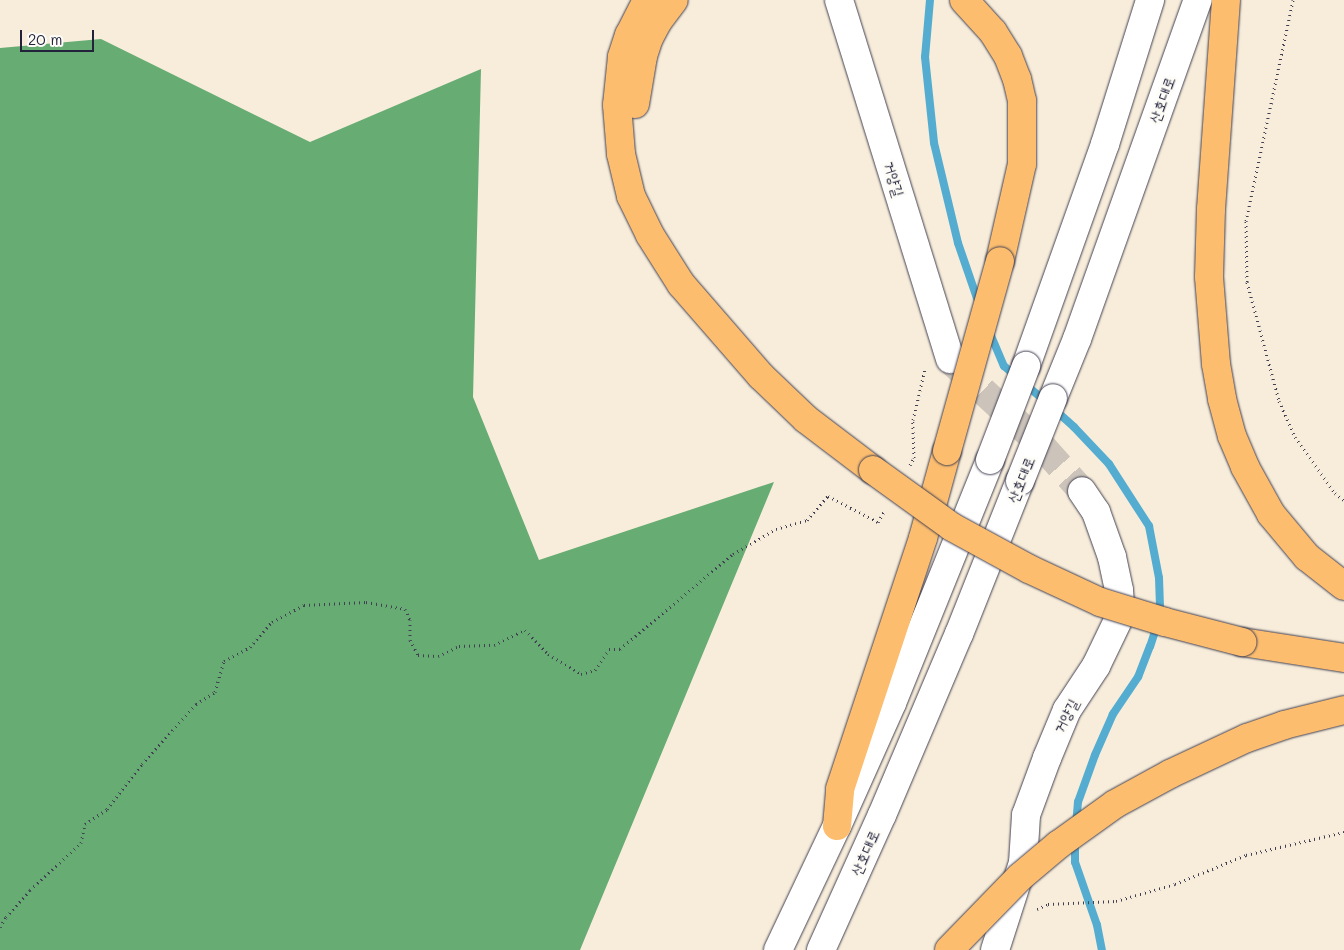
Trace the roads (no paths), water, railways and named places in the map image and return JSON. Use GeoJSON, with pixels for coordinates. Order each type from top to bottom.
{"type":"FeatureCollection","features":[{"type":"Feature","properties":{"kind":"highway"},"geometry":{"type":"LineString","coordinates":[[674,0],[658,21],[649,38],[643,56],[634,105],[641,166],[659,214],[701,281],[770,359],[815,402],[878,462],[952,527],[1038,573],[1100,602],[1166,622],[1247,633],[1344,640]]}},
{"type":"Feature","properties":{"kind":"highway"},"geometry":{"type":"LineString","coordinates":[[1226,0],[1211,209],[1209,277],[1216,364],[1222,399],[1232,436],[1245,467],[1271,514],[1301,551],[1344,586]]}},
{"type":"Feature","properties":{"kind":"highway"},"geometry":{"type":"LineString","coordinates":[[837,826],[840,789],[923,538],[1000,261],[1022,164],[1022,101],[1017,79],[1008,56],[992,32],[971,7]]}},
{"type":"Feature","properties":{"kind":"highway"},"geometry":{"type":"LineString","coordinates":[[642,8],[622,57],[617,105],[621,154],[631,196],[650,236],[681,284],[761,376],[806,419],[878,462]]}},
{"type":"Feature","properties":{"kind":"highway"},"geometry":{"type":"LineString","coordinates":[[1247,633],[1344,658]]}},
{"type":"Feature","properties":{"kind":"highway"},"geometry":{"type":"LineString","coordinates":[[949,950],[989,907],[1028,871],[1058,845],[1115,804],[1170,774],[1247,738],[1284,725],[1344,710]]}},
{"type":"Feature","properties":{"kind":"street","name":"거양길"},"geometry":{"type":"LineString","coordinates":[[839,0],[938,361]]}},
{"type":"Feature","properties":{"kind":"street"},"geometry":{"type":"LineString","coordinates":[[778,950],[837,826],[899,684],[990,460],[1026,366],[1105,144],[1150,0]]}},
{"type":"Feature","properties":{"kind":"street","name":"산호대로"},"geometry":{"type":"LineString","coordinates":[[821,950],[890,797],[959,634],[1077,340],[1198,0]]}},
{"type":"Feature","properties":{"kind":"street","name":"거양길"},"geometry":{"type":"LineString","coordinates":[[996,950],[1023,863],[1026,815],[1047,758],[1067,710],[1096,666],[1121,614],[1119,590],[1112,557],[1096,512],[1082,491]]}},
{"type":"Feature","properties":{"kind":"waterway"},"geometry":{"type":"LineString","coordinates":[[930,0],[925,57],[934,143],[958,243],[979,304]]}},
{"type":"Feature","properties":{"kind":"waterway"},"geometry":{"type":"LineString","coordinates":[[989,331],[1004,366],[1046,402]]}},
{"type":"Feature","properties":{"kind":"waterway"},"geometry":{"type":"LineString","coordinates":[[1054,409],[1109,464],[1149,526],[1159,578],[1160,616],[1150,646],[1138,677],[1113,714],[1095,755],[1078,802],[1076,824]]}},
{"type":"Feature","properties":{"kind":"waterway"},"geometry":{"type":"LineString","coordinates":[[1075,840],[1075,862],[1097,925],[1102,950]]}},
{"type":"Feature","properties":{"kind":"tunnel"},"geometry":{"type":"LineString","coordinates":[[952,362],[1041,445],[1082,491]]}}]}
